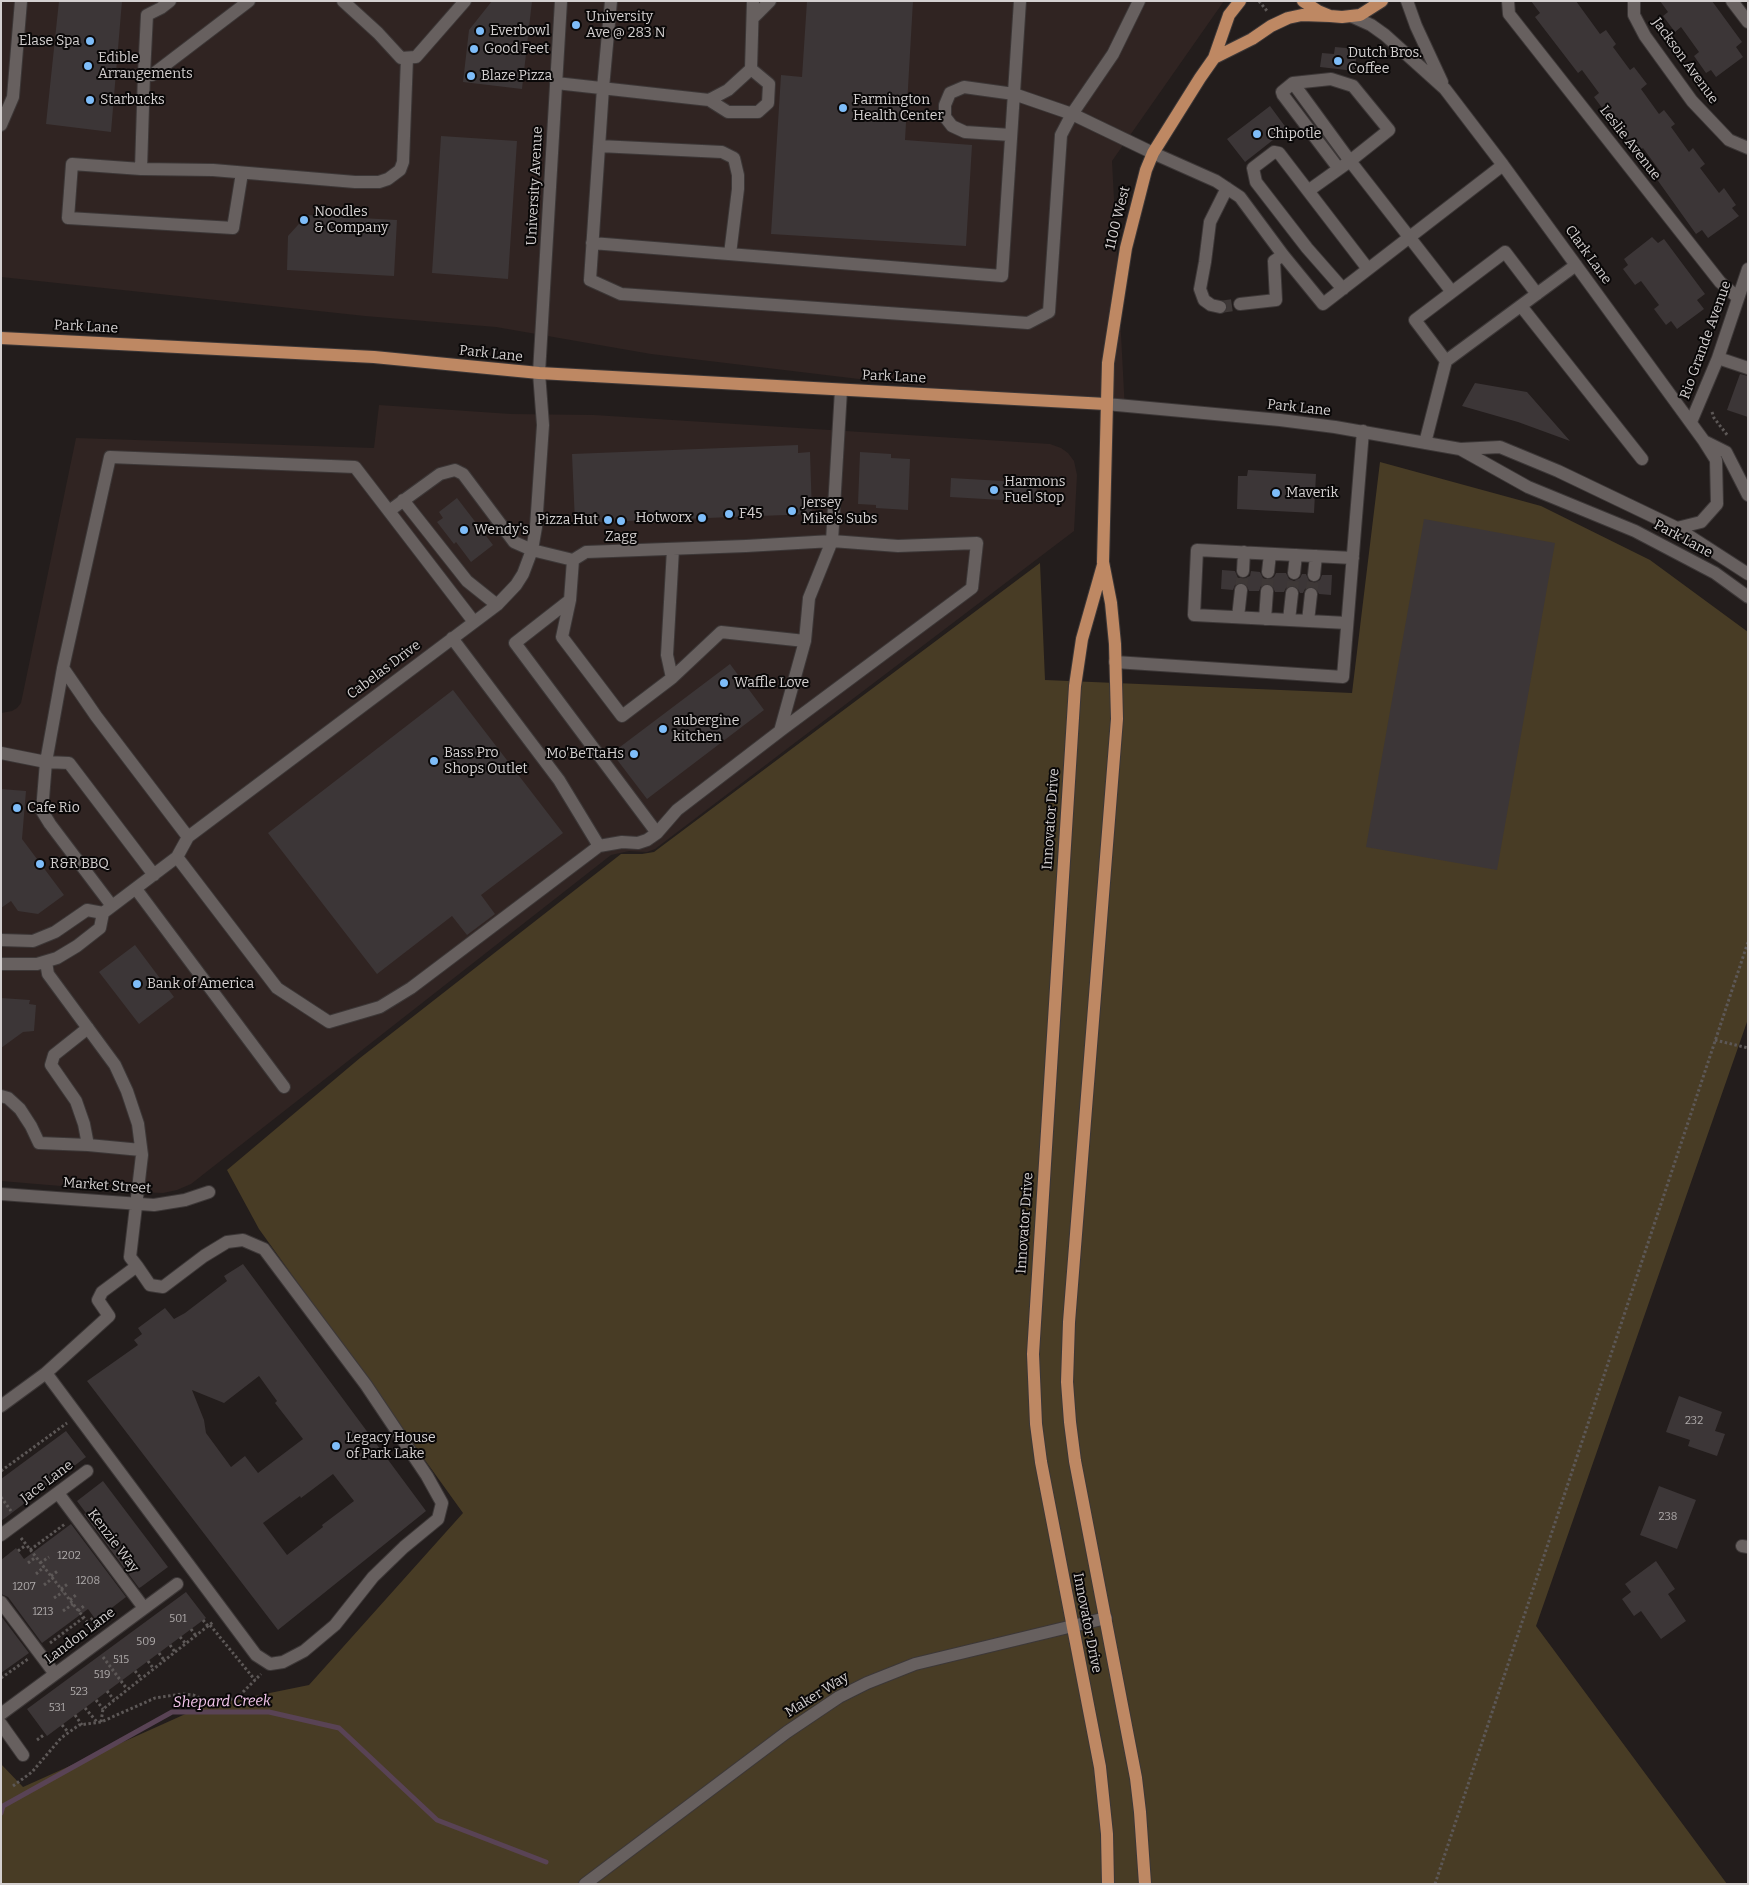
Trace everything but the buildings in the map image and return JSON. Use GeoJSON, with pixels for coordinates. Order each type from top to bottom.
{"type":"FeatureCollection","features":[{"type":"Feature","properties":{"kind":"main road","name":"1100 West"},"geometry":{"type":"LineString","coordinates":[[1106,404],[1109,350],[1126,248],[1146,170],[1153,153],[1214,58],[1229,15],[1240,1]]}},
{"type":"Feature","properties":{"kind":"main road"},"geometry":{"type":"LineString","coordinates":[[1303,1],[1330,16]]}},
{"type":"Feature","properties":{"kind":"main road"},"geometry":{"type":"LineString","coordinates":[[1352,16],[1368,11],[1382,1]]}},
{"type":"Feature","properties":{"kind":"main road","name":"1100 West"},"geometry":{"type":"LineString","coordinates":[[1214,58],[1288,18],[1302,15],[1352,16]]}},
{"type":"Feature","properties":{"kind":"main road","name":"Park Lane"},"geometry":{"type":"LineString","coordinates":[[1,338],[374,357],[539,373],[1106,404]]}},
{"type":"Feature","properties":{"kind":"main road","name":"Innovator Drive"},"geometry":{"type":"LineString","coordinates":[[1106,404],[1103,562],[1111,603],[1115,662],[1117,694],[1115,752],[1068,1352],[1070,1422],[1074,1461],[1136,1778],[1142,1828],[1145,1884]]}},
{"type":"Feature","properties":{"kind":"main road","name":"Innovator Drive"},"geometry":{"type":"LineString","coordinates":[[1103,562],[1082,639],[1075,686],[1033,1346],[1033,1386],[1041,1462],[1100,1767],[1107,1834],[1108,1884]]}},
{"type":"Feature","properties":{"kind":"street"},"geometry":{"type":"LineString","coordinates":[[1,125],[13,98],[21,1]]}},
{"type":"Feature","properties":{"kind":"street"},"geometry":{"type":"LineString","coordinates":[[141,169],[148,1]]}},
{"type":"Feature","properties":{"kind":"street"},"geometry":{"type":"LineString","coordinates":[[147,15],[162,8],[170,1]]}},
{"type":"Feature","properties":{"kind":"street"},"geometry":{"type":"LineString","coordinates":[[144,74],[152,74],[249,1]]}},
{"type":"Feature","properties":{"kind":"street"},"geometry":{"type":"LineString","coordinates":[[343,1],[378,32],[402,58],[416,57],[465,1]]}},
{"type":"Feature","properties":{"kind":"street","name":"University Avenue"},"geometry":{"type":"LineString","coordinates":[[539,373],[561,1]]}},
{"type":"Feature","properties":{"kind":"street"},"geometry":{"type":"LineString","coordinates":[[611,1],[590,280],[621,294],[1028,323],[1049,312],[1061,136],[1072,114],[1114,54],[1139,1]]}},
{"type":"Feature","properties":{"kind":"street"},"geometry":{"type":"LineString","coordinates":[[709,100],[728,90],[751,68],[753,1]]}},
{"type":"Feature","properties":{"kind":"street"},"geometry":{"type":"LineString","coordinates":[[753,18],[770,1]]}},
{"type":"Feature","properties":{"kind":"street"},"geometry":{"type":"LineString","coordinates":[[592,243],[1002,276],[1020,1]]}},
{"type":"Feature","properties":{"kind":"street","name":"Clark Lane"},"geometry":{"type":"LineString","coordinates":[[1407,1],[1416,26],[1445,89]]}},
{"type":"Feature","properties":{"kind":"street","name":"Leslie Avenue"},"geometry":{"type":"LineString","coordinates":[[1508,1],[1509,14],[1720,282],[1738,297]]}},
{"type":"Feature","properties":{"kind":"street","name":"Jackson Avenue"},"geometry":{"type":"LineString","coordinates":[[1634,1],[1634,15],[1645,36],[1692,101],[1729,140],[1748,148]]}},
{"type":"Feature","properties":{"kind":"street"},"geometry":{"type":"LineString","coordinates":[[1732,1],[1748,22]]}},
{"type":"Feature","properties":{"kind":"street","name":"Clark Lane"},"geometry":{"type":"LineString","coordinates":[[1352,16],[1371,25],[1385,35],[1445,89],[1503,165],[1704,440],[1716,460],[1717,504],[1701,522],[1677,528]]}},
{"type":"Feature","properties":{"kind":"street"},"geometry":{"type":"LineString","coordinates":[[242,173],[234,228],[68,218],[72,164],[141,169],[213,170],[355,182],[379,182],[394,175],[400,170],[403,162],[407,58]]}},
{"type":"Feature","properties":{"kind":"street"},"geometry":{"type":"LineString","coordinates":[[556,82],[709,100],[728,112],[758,112],[768,103],[769,84],[751,68]]}},
{"type":"Feature","properties":{"kind":"street"},"geometry":{"type":"LineString","coordinates":[[1308,191],[1339,169],[1350,161],[1389,130],[1353,86],[1331,79],[1293,83],[1282,92],[1283,95],[1339,169]]}},
{"type":"Feature","properties":{"kind":"street"},"geometry":{"type":"LineString","coordinates":[[1293,83],[1350,161],[1452,292]]}},
{"type":"Feature","properties":{"kind":"street"},"geometry":{"type":"LineString","coordinates":[[1011,135],[965,132],[952,126],[944,117],[945,105],[950,93],[964,87],[1014,94],[1072,114],[1216,181],[1240,197],[1283,255],[1324,304],[1503,165]]}},
{"type":"Feature","properties":{"kind":"street"},"geometry":{"type":"LineString","coordinates":[[599,146],[722,152],[734,158],[738,175],[738,189],[730,254]]}},
{"type":"Feature","properties":{"kind":"street"},"geometry":{"type":"LineString","coordinates":[[1343,288],[1307,248],[1254,176],[1253,168],[1274,152],[1279,153],[1368,269]]}},
{"type":"Feature","properties":{"kind":"street"},"geometry":{"type":"LineString","coordinates":[[1220,307],[1210,305],[1204,300],[1200,289],[1210,222],[1227,188]]}},
{"type":"Feature","properties":{"kind":"street"},"geometry":{"type":"LineString","coordinates":[[1446,361],[1415,320],[1505,252],[1537,294]]}},
{"type":"Feature","properties":{"kind":"street"},"geometry":{"type":"LineString","coordinates":[[1240,304],[1276,300],[1274,261],[1283,255]]}},
{"type":"Feature","properties":{"kind":"street"},"geometry":{"type":"LineString","coordinates":[[1425,443],[1446,361],[1576,265]]}},
{"type":"Feature","properties":{"kind":"street","name":"Rio Grande Avenue"},"geometry":{"type":"LineString","coordinates":[[1691,422],[1718,358],[1748,269]]}},
{"type":"Feature","properties":{"kind":"street"},"geometry":{"type":"LineString","coordinates":[[1521,306],[1642,459]]}},
{"type":"Feature","properties":{"kind":"street"},"geometry":{"type":"LineString","coordinates":[[1718,358],[1748,368]]}},
{"type":"Feature","properties":{"kind":"street","name":"Cabelas Drive"},"geometry":{"type":"LineString","coordinates":[[1,964],[37,964],[46,962],[72,949],[100,928],[107,910],[177,857],[188,837],[497,605],[516,585],[526,568],[532,550],[536,527],[543,425],[539,373]]}},
{"type":"Feature","properties":{"kind":"street"},"geometry":{"type":"LineString","coordinates":[[780,731],[806,641],[810,598],[832,541],[841,390]]}},
{"type":"Feature","properties":{"kind":"street","name":"Park Lane"},"geometry":{"type":"LineString","coordinates":[[1106,404],[1280,420],[1363,431],[1460,449],[1528,486],[1635,531],[1715,573],[1748,597]]}},
{"type":"Feature","properties":{"kind":"street"},"geometry":{"type":"LineString","coordinates":[[1115,662],[1343,677],[1363,431]]}},
{"type":"Feature","properties":{"kind":"street","name":"Clark Lane"},"geometry":{"type":"LineString","coordinates":[[1704,440],[1726,452],[1748,495]]}},
{"type":"Feature","properties":{"kind":"street"},"geometry":{"type":"LineString","coordinates":[[1460,449],[1500,447],[1558,470],[1677,528],[1748,574]]}},
{"type":"Feature","properties":{"kind":"street"},"geometry":{"type":"LineString","coordinates":[[107,910],[45,818],[42,811],[42,802],[46,762],[63,668],[110,457],[355,467],[474,622]]}},
{"type":"Feature","properties":{"kind":"street"},"geometry":{"type":"LineString","coordinates":[[177,857],[277,988],[329,1022],[380,1007],[411,988],[599,846],[622,842],[638,843],[657,833],[677,810],[972,588],[976,543],[898,546],[832,541],[586,552],[573,560],[532,550],[514,542],[463,474],[455,470],[440,474],[389,511]]}},
{"type":"Feature","properties":{"kind":"street"},"geometry":{"type":"LineString","coordinates":[[403,500],[467,581],[497,605]]}},
{"type":"Feature","properties":{"kind":"street"},"geometry":{"type":"LineString","coordinates":[[672,678],[667,655],[673,549]]}},
{"type":"Feature","properties":{"kind":"street"},"geometry":{"type":"LineString","coordinates":[[1347,623],[1194,615],[1197,550],[1353,558]]}},
{"type":"Feature","properties":{"kind":"street"},"geometry":{"type":"LineString","coordinates":[[1242,571],[1244,552]]}},
{"type":"Feature","properties":{"kind":"street"},"geometry":{"type":"LineString","coordinates":[[1268,572],[1270,554]]}},
{"type":"Feature","properties":{"kind":"street"},"geometry":{"type":"LineString","coordinates":[[1294,573],[1296,555]]}},
{"type":"Feature","properties":{"kind":"street"},"geometry":{"type":"LineString","coordinates":[[1314,574],[1316,556]]}},
{"type":"Feature","properties":{"kind":"street"},"geometry":{"type":"LineString","coordinates":[[573,560],[570,600],[562,637],[622,716],[672,678],[721,632],[806,641]]}},
{"type":"Feature","properties":{"kind":"street"},"geometry":{"type":"LineString","coordinates":[[1238,617],[1241,590]]}},
{"type":"Feature","properties":{"kind":"street"},"geometry":{"type":"LineString","coordinates":[[1265,618],[1267,591]]}},
{"type":"Feature","properties":{"kind":"street"},"geometry":{"type":"LineString","coordinates":[[1288,620],[1292,593]]}},
{"type":"Feature","properties":{"kind":"street"},"geometry":{"type":"LineString","coordinates":[[1308,621],[1311,594]]}},
{"type":"Feature","properties":{"kind":"street"},"geometry":{"type":"LineString","coordinates":[[570,600],[514,643],[657,833]]}},
{"type":"Feature","properties":{"kind":"street"},"geometry":{"type":"LineString","coordinates":[[452,638],[559,780],[599,846]]}},
{"type":"Feature","properties":{"kind":"street"},"geometry":{"type":"LineString","coordinates":[[63,668],[96,716],[188,837]]}},
{"type":"Feature","properties":{"kind":"street"},"geometry":{"type":"LineString","coordinates":[[1,753],[46,762],[69,763],[154,875]]}},
{"type":"Feature","properties":{"kind":"street"},"geometry":{"type":"LineString","coordinates":[[136,888],[284,1087]]}},
{"type":"Feature","properties":{"kind":"street"},"geometry":{"type":"LineString","coordinates":[[1,940],[33,941],[55,932],[87,910],[107,910]]}},
{"type":"Feature","properties":{"kind":"street"},"geometry":{"type":"LineString","coordinates":[[46,962],[48,974],[115,1065],[127,1091],[138,1124],[141,1150],[137,1204],[130,1256],[150,1285],[163,1287],[204,1256],[227,1242],[243,1240],[264,1249],[366,1385],[427,1476],[442,1503],[438,1519],[404,1546],[373,1577],[335,1625],[304,1651],[283,1662],[270,1664],[256,1655],[46,1373]]}},
{"type":"Feature","properties":{"kind":"street"},"geometry":{"type":"LineString","coordinates":[[88,1028],[54,1054],[51,1065],[76,1101],[84,1124],[88,1145]]}},
{"type":"Feature","properties":{"kind":"street"},"geometry":{"type":"LineString","coordinates":[[1,1096],[8,1098],[20,1109],[40,1142],[141,1150]]}},
{"type":"Feature","properties":{"kind":"street","name":"Market Street"},"geometry":{"type":"LineString","coordinates":[[1,1194],[137,1204],[162,1204],[185,1200],[209,1192]]}},
{"type":"Feature","properties":{"kind":"street"},"geometry":{"type":"LineString","coordinates":[[1,1406],[46,1373],[109,1316],[98,1300],[102,1292],[137,1266]]}},
{"type":"Feature","properties":{"kind":"street","name":"Jace Lane"},"geometry":{"type":"LineString","coordinates":[[1,1536],[87,1471]]}},
{"type":"Feature","properties":{"kind":"street","name":"Kenzie Way"},"geometry":{"type":"LineString","coordinates":[[58,1493],[144,1608]]}},
{"type":"Feature","properties":{"kind":"street","name":"Landon Lane"},"geometry":{"type":"LineString","coordinates":[[1,1714],[177,1584]]}},
{"type":"Feature","properties":{"kind":"street"},"geometry":{"type":"LineString","coordinates":[[1,1602],[55,1674]]}},
{"type":"Feature","properties":{"kind":"street","name":"Maker Way"},"geometry":{"type":"LineString","coordinates":[[585,1884],[787,1732],[839,1697],[867,1683],[915,1664],[1106,1618]]}},
{"type":"Feature","properties":{"kind":"street"},"geometry":{"type":"LineString","coordinates":[[1,1724],[24,1755]]}},
{"type":"Feature","properties":{"kind":"path"},"geometry":{"type":"LineString","coordinates":[[1259,1],[1267,11]]}},
{"type":"Feature","properties":{"kind":"path"},"geometry":{"type":"LineString","coordinates":[[1705,390],[1714,418],[1731,439]]}},
{"type":"Feature","properties":{"kind":"path"},"geometry":{"type":"LineString","coordinates":[[1435,1884],[1748,942]]}},
{"type":"Feature","properties":{"kind":"path"},"geometry":{"type":"LineString","coordinates":[[1715,1040],[1748,1048]]}},
{"type":"Feature","properties":{"kind":"path"},"geometry":{"type":"LineString","coordinates":[[1,1471],[66,1423],[72,1430]]}},
{"type":"Feature","properties":{"kind":"path"},"geometry":{"type":"LineString","coordinates":[[52,1433],[56,1438]]}},
{"type":"Feature","properties":{"kind":"path"},"geometry":{"type":"LineString","coordinates":[[39,1443],[43,1448]]}},
{"type":"Feature","properties":{"kind":"path"},"geometry":{"type":"LineString","coordinates":[[28,1451],[32,1456]]}},
{"type":"Feature","properties":{"kind":"path"},"geometry":{"type":"LineString","coordinates":[[18,1459],[22,1464]]}},
{"type":"Feature","properties":{"kind":"path"},"geometry":{"type":"LineString","coordinates":[[7,1467],[11,1472]]}},
{"type":"Feature","properties":{"kind":"path"},"geometry":{"type":"LineString","coordinates":[[1,1498],[14,1515]]}},
{"type":"Feature","properties":{"kind":"path"},"geometry":{"type":"LineString","coordinates":[[30,1550],[67,1522]]}},
{"type":"Feature","properties":{"kind":"path"},"geometry":{"type":"LineString","coordinates":[[20,1537],[92,1631]]}},
{"type":"Feature","properties":{"kind":"path"},"geometry":{"type":"LineString","coordinates":[[18,1551],[26,1545]]}},
{"type":"Feature","properties":{"kind":"path"},"geometry":{"type":"LineString","coordinates":[[40,1563],[49,1556]]}},
{"type":"Feature","properties":{"kind":"path"},"geometry":{"type":"LineString","coordinates":[[28,1563],[36,1557]]}},
{"type":"Feature","properties":{"kind":"path"},"geometry":{"type":"LineString","coordinates":[[36,1574],[44,1568]]}},
{"type":"Feature","properties":{"kind":"path"},"geometry":{"type":"LineString","coordinates":[[44,1585],[59,1570]]}},
{"type":"Feature","properties":{"kind":"path"},"geometry":{"type":"LineString","coordinates":[[54,1598],[68,1583]]}},
{"type":"Feature","properties":{"kind":"path"},"geometry":{"type":"LineString","coordinates":[[70,1600],[77,1594]]}},
{"type":"Feature","properties":{"kind":"path"},"geometry":{"type":"LineString","coordinates":[[63,1611],[72,1604]]}},
{"type":"Feature","properties":{"kind":"path"},"geometry":{"type":"LineString","coordinates":[[78,1611],[84,1605]]}},
{"type":"Feature","properties":{"kind":"path"},"geometry":{"type":"LineString","coordinates":[[99,1722],[103,1709],[209,1626],[214,1621],[209,1614]]}},
{"type":"Feature","properties":{"kind":"path"},"geometry":{"type":"LineString","coordinates":[[87,1623],[94,1617]]}},
{"type":"Feature","properties":{"kind":"path"},"geometry":{"type":"LineString","coordinates":[[46,1646],[83,1618]]}},
{"type":"Feature","properties":{"kind":"path"},"geometry":{"type":"LineString","coordinates":[[204,1620],[255,1680]]}},
{"type":"Feature","properties":{"kind":"path"},"geometry":{"type":"LineString","coordinates":[[191,1629],[196,1636]]}},
{"type":"Feature","properties":{"kind":"path"},"geometry":{"type":"LineString","coordinates":[[180,1637],[186,1644]]}},
{"type":"Feature","properties":{"kind":"path"},"geometry":{"type":"LineString","coordinates":[[170,1645],[175,1652]]}},
{"type":"Feature","properties":{"kind":"path"},"geometry":{"type":"LineString","coordinates":[[99,1652],[127,1689]]}},
{"type":"Feature","properties":{"kind":"path"},"geometry":{"type":"LineString","coordinates":[[159,1653],[164,1660]]}},
{"type":"Feature","properties":{"kind":"path"},"geometry":{"type":"LineString","coordinates":[[1,1678],[30,1657]]}},
{"type":"Feature","properties":{"kind":"path"},"geometry":{"type":"LineString","coordinates":[[148,1661],[154,1668]]}},
{"type":"Feature","properties":{"kind":"path"},"geometry":{"type":"LineString","coordinates":[[135,1671],[141,1678]]}},
{"type":"Feature","properties":{"kind":"path"},"geometry":{"type":"LineString","coordinates":[[13,1786],[32,1772],[68,1732],[82,1725],[99,1722],[155,1698],[193,1695],[214,1704],[226,1702],[240,1695],[261,1674]]}},
{"type":"Feature","properties":{"kind":"path"},"geometry":{"type":"LineString","coordinates":[[107,1691],[114,1700]]}},
{"type":"Feature","properties":{"kind":"path"},"geometry":{"type":"LineString","coordinates":[[96,1700],[103,1709]]}},
{"type":"Feature","properties":{"kind":"path"},"geometry":{"type":"LineString","coordinates":[[86,1708],[99,1722]]}},
{"type":"Feature","properties":{"kind":"path"},"geometry":{"type":"LineString","coordinates":[[75,1715],[82,1725]]}},
{"type":"Feature","properties":{"kind":"path"},"geometry":{"type":"LineString","coordinates":[[62,1725],[68,1732]]}},
{"type":"Feature","properties":{"kind":"path"},"geometry":{"type":"LineString","coordinates":[[37,1740],[45,1734]]}},
{"type":"Feature","properties":{"kind":"shaded area"},"geometry":{"type":"Polygon","coordinates":[[[1,1],[1224,1],[1112,161],[1125,411],[651,354],[496,327],[365,316],[1,277],[1,1]]]}},
{"type":"Feature","properties":{"kind":"shaded area"},"geometry":{"type":"Polygon","coordinates":[[[379,405],[511,414],[594,415],[1050,444],[1061,448],[1074,461],[1077,475],[1074,531],[655,849],[647,852],[629,851],[611,855],[191,1184],[163,1193],[1,1181],[1,713],[12,711],[21,703],[76,438],[374,448],[379,405]]]}},
{"type":"Feature","properties":{"kind":"shaded area"},"geometry":{"type":"Polygon","coordinates":[[[1380,462],[1541,506],[1650,560],[1748,632],[1748,1019],[1536,1626],[1727,1884],[1,1884],[1,1764],[23,1787],[201,1707],[309,1685],[463,1513],[259,1229],[227,1170],[360,1058],[621,854],[654,852],[1040,563],[1045,680],[1352,693],[1380,462]]]}},
{"type":"Feature","properties":{"kind":"waterway","name":"Shepard Creek"},"geometry":{"type":"LineString","coordinates":[[1,1813],[3,1806],[172,1712],[269,1712],[339,1728],[437,1820],[546,1862]]}},
{"type":"Feature","properties":{"kind":"tunnel"},"geometry":{"type":"LineString","coordinates":[[1220,307],[1240,304]]}},
{"type":"Feature","properties":{"kind":"tunnel"},"geometry":{"type":"LineString","coordinates":[[1241,590],[1243,571]]}},
{"type":"Feature","properties":{"kind":"tunnel"},"geometry":{"type":"LineString","coordinates":[[1267,591],[1268,572]]}},
{"type":"Feature","properties":{"kind":"tunnel"},"geometry":{"type":"LineString","coordinates":[[1292,593],[1294,573]]}},
{"type":"Feature","properties":{"kind":"tunnel"},"geometry":{"type":"LineString","coordinates":[[1311,594],[1314,575]]}},
{"type":"Feature","properties":{"kind":"place","name":"University Ave @ 283 N"},"geometry":{"type":"Point","coordinates":[576,25]}},
{"type":"Feature","properties":{"kind":"place","name":"Everbowl"},"geometry":{"type":"Point","coordinates":[480,31]}},
{"type":"Feature","properties":{"kind":"place","name":"Elase Spa"},"geometry":{"type":"Point","coordinates":[90,41]}},
{"type":"Feature","properties":{"kind":"place","name":"Good Feet"},"geometry":{"type":"Point","coordinates":[474,49]}},
{"type":"Feature","properties":{"kind":"place","name":"Dutch Bros. Coffee"},"geometry":{"type":"Point","coordinates":[1338,61]}},
{"type":"Feature","properties":{"kind":"place","name":"Edible Arrangements"},"geometry":{"type":"Point","coordinates":[88,66]}},
{"type":"Feature","properties":{"kind":"place","name":"Blaze Pizza"},"geometry":{"type":"Point","coordinates":[471,76]}},
{"type":"Feature","properties":{"kind":"place","name":"Starbucks"},"geometry":{"type":"Point","coordinates":[90,100]}},
{"type":"Feature","properties":{"kind":"place","name":"Farmington Health Center"},"geometry":{"type":"Point","coordinates":[843,108]}},
{"type":"Feature","properties":{"kind":"place","name":"Chipotle"},"geometry":{"type":"Point","coordinates":[1257,134]}},
{"type":"Feature","properties":{"kind":"place","name":"Noodles & Company"},"geometry":{"type":"Point","coordinates":[304,220]}},
{"type":"Feature","properties":{"kind":"place","name":"Harmons Fuel Stop"},"geometry":{"type":"Point","coordinates":[994,490]}},
{"type":"Feature","properties":{"kind":"place","name":"Maverik"},"geometry":{"type":"Point","coordinates":[1276,493]}},
{"type":"Feature","properties":{"kind":"place","name":"Jersey Mike's Subs"},"geometry":{"type":"Point","coordinates":[792,511]}},
{"type":"Feature","properties":{"kind":"place","name":"F45"},"geometry":{"type":"Point","coordinates":[729,514]}},
{"type":"Feature","properties":{"kind":"place","name":"Hotworx"},"geometry":{"type":"Point","coordinates":[702,518]}},
{"type":"Feature","properties":{"kind":"place","name":"Pizza Hut"},"geometry":{"type":"Point","coordinates":[608,520]}},
{"type":"Feature","properties":{"kind":"place","name":"Zagg"},"geometry":{"type":"Point","coordinates":[621,521]}},
{"type":"Feature","properties":{"kind":"place","name":"Wendy's"},"geometry":{"type":"Point","coordinates":[464,530]}},
{"type":"Feature","properties":{"kind":"place","name":"Waffle Love"},"geometry":{"type":"Point","coordinates":[724,683]}},
{"type":"Feature","properties":{"kind":"place","name":"aubergine kitchen"},"geometry":{"type":"Point","coordinates":[663,729]}},
{"type":"Feature","properties":{"kind":"place","name":"Mo'BeTtaHs"},"geometry":{"type":"Point","coordinates":[634,754]}},
{"type":"Feature","properties":{"kind":"place","name":"Bass Pro Shops Outlet"},"geometry":{"type":"Point","coordinates":[434,761]}},
{"type":"Feature","properties":{"kind":"place","name":"Cafe Rio"},"geometry":{"type":"Point","coordinates":[17,808]}},
{"type":"Feature","properties":{"kind":"place","name":"R&R BBQ"},"geometry":{"type":"Point","coordinates":[40,864]}},
{"type":"Feature","properties":{"kind":"place","name":"Bank of America"},"geometry":{"type":"Point","coordinates":[137,984]}},
{"type":"Feature","properties":{"kind":"place","name":"Legacy House of Park Lake"},"geometry":{"type":"Point","coordinates":[336,1446]}}]}
